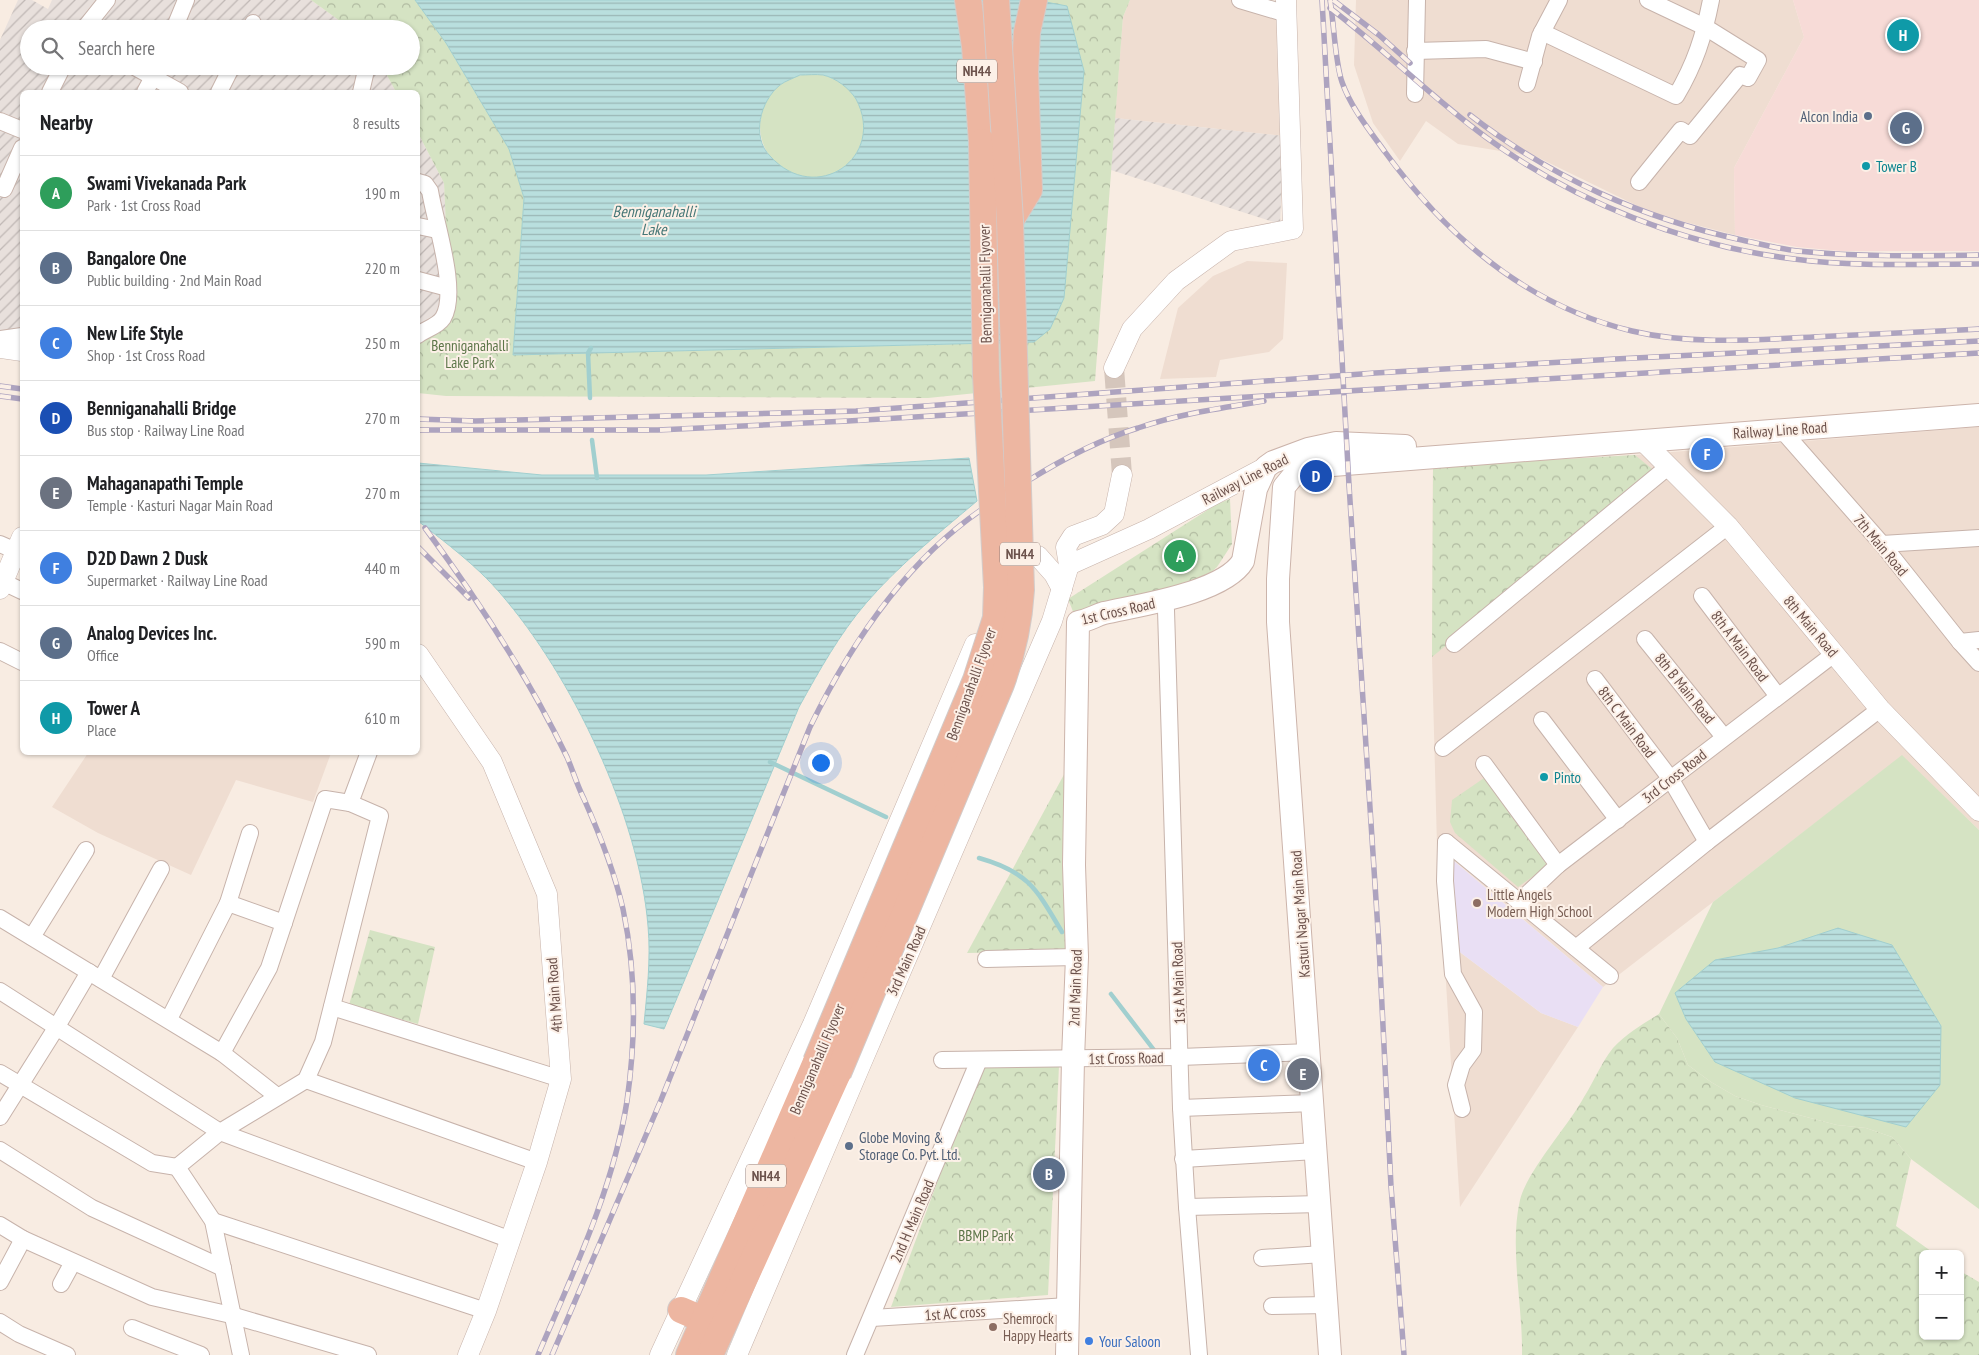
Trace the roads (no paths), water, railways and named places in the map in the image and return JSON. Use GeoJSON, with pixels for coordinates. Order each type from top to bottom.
{"type":"FeatureCollection","features":[{"type":"Feature","properties":{"kind":"highway","name":"Benniganahalli Flyover"},"geometry":{"type":"LineString","coordinates":[[730,1312],[827,1068],[987,651],[996,618],[997,550],[986,375],[982,142],[975,46],[968,0]]}},
{"type":"Feature","properties":{"kind":"highway","name":"Benniganahalli Flyover"},"geometry":{"type":"LineString","coordinates":[[692,1315],[827,1068],[1001,684],[1014,650],[1020,619],[1021,590],[1010,221],[996,0]]}},
{"type":"Feature","properties":{"kind":"highway"},"geometry":{"type":"LineString","coordinates":[[1010,221],[1029,190],[1025,71],[1027,32],[1034,0]]}},
{"type":"Feature","properties":{"kind":"highway"},"geometry":{"type":"LineString","coordinates":[[723,1355],[734,1329],[730,1312]]}},
{"type":"Feature","properties":{"kind":"highway","name":"NH44"},"geometry":{"type":"LineString","coordinates":[[710,1355],[730,1312]]}},
{"type":"Feature","properties":{"kind":"highway","name":"NH44"},"geometry":{"type":"LineString","coordinates":[[689,1355],[692,1315]]}},
{"type":"Feature","properties":{"kind":"main road","name":"Railway Line Road"},"geometry":{"type":"LineString","coordinates":[[1293,476],[1307,467],[1979,415]]}},
{"type":"Feature","properties":{"kind":"main road","name":"Railway Line Road"},"geometry":{"type":"LineString","coordinates":[[1266,467],[1273,462],[1308,449],[1336,443],[1405,446],[1431,457]]}},
{"type":"Feature","properties":{"kind":"main road","name":"1st Cross Road"},"geometry":{"type":"LineString","coordinates":[[1085,621],[1100,614],[1163,601],[1211,584],[1238,569],[1243,562],[1256,490],[1266,467]]}},
{"type":"Feature","properties":{"kind":"main road","name":"Kasturi Nagar Main Road"},"geometry":{"type":"LineString","coordinates":[[1293,476],[1284,488],[1278,578],[1278,622],[1330,1355]]}},
{"type":"Feature","properties":{"kind":"main road","name":"2nd Main Road"},"geometry":{"type":"LineString","coordinates":[[1067,1355],[1072,1059],[1077,957],[1074,865],[1085,621]]}},
{"type":"Feature","properties":{"kind":"street"},"geometry":{"type":"LineString","coordinates":[[91,20],[107,0]]}},
{"type":"Feature","properties":{"kind":"street"},"geometry":{"type":"LineString","coordinates":[[178,20],[186,0]]}},
{"type":"Feature","properties":{"kind":"street"},"geometry":{"type":"LineString","coordinates":[[1114,368],[1132,329],[1176,281],[1231,241],[1293,229],[1286,7],[1240,0]]}},
{"type":"Feature","properties":{"kind":"street"},"geometry":{"type":"LineString","coordinates":[[1415,94],[1417,0]]}},
{"type":"Feature","properties":{"kind":"street"},"geometry":{"type":"LineString","coordinates":[[1527,84],[1542,32],[1558,0]]}},
{"type":"Feature","properties":{"kind":"street"},"geometry":{"type":"LineString","coordinates":[[1639,182],[1680,130],[1690,136],[1740,75],[1748,78],[1758,60],[1705,27],[1648,0]]}},
{"type":"Feature","properties":{"kind":"street"},"geometry":{"type":"LineString","coordinates":[[1542,32],[1676,96],[1699,50],[1711,0]]}},
{"type":"Feature","properties":{"kind":"street"},"geometry":{"type":"LineString","coordinates":[[1416,51],[1486,49],[1534,62]]}},
{"type":"Feature","properties":{"kind":"street"},"geometry":{"type":"LineString","coordinates":[[51,90],[58,75]]}},
{"type":"Feature","properties":{"kind":"street"},"geometry":{"type":"LineString","coordinates":[[146,90],[153,75]]}},
{"type":"Feature","properties":{"kind":"street"},"geometry":{"type":"LineString","coordinates":[[160,75],[178,90]]}},
{"type":"Feature","properties":{"kind":"street"},"geometry":{"type":"LineString","coordinates":[[220,90],[228,75]]}},
{"type":"Feature","properties":{"kind":"street"},"geometry":{"type":"LineString","coordinates":[[361,90],[365,75]]}},
{"type":"Feature","properties":{"kind":"street"},"geometry":{"type":"LineString","coordinates":[[0,121],[20,129]]}},
{"type":"Feature","properties":{"kind":"street"},"geometry":{"type":"LineString","coordinates":[[4,189],[20,153]]}},
{"type":"Feature","properties":{"kind":"street"},"geometry":{"type":"LineString","coordinates":[[420,183],[425,184],[430,191],[437,230],[448,270],[448,303],[444,317],[440,323],[420,334]]}},
{"type":"Feature","properties":{"kind":"street"},"geometry":{"type":"LineString","coordinates":[[420,226],[437,230]]}},
{"type":"Feature","properties":{"kind":"street"},"geometry":{"type":"LineString","coordinates":[[420,281],[448,288]]}},
{"type":"Feature","properties":{"kind":"street"},"geometry":{"type":"LineString","coordinates":[[0,339],[20,336]]}},
{"type":"Feature","properties":{"kind":"street"},"geometry":{"type":"LineString","coordinates":[[0,348],[20,351]]}},
{"type":"Feature","properties":{"kind":"street","name":"7th Main Road"},"geometry":{"type":"LineString","coordinates":[[1781,430],[1882,544],[1979,663]]}},
{"type":"Feature","properties":{"kind":"street","name":"8th Main Road"},"geometry":{"type":"LineString","coordinates":[[1643,441],[1728,526],[1880,709],[1979,811]]}},
{"type":"Feature","properties":{"kind":"street"},"geometry":{"type":"LineString","coordinates":[[1454,644],[1669,466]]}},
{"type":"Feature","properties":{"kind":"street","name":"Railway Line Road"},"geometry":{"type":"LineString","coordinates":[[1069,565],[1149,528],[1266,467]]}},
{"type":"Feature","properties":{"kind":"street","name":"3rd Main Road"},"geometry":{"type":"LineString","coordinates":[[738,1355],[1052,621],[1069,565],[1066,547],[1073,536],[1102,525],[1114,514],[1122,475]]}},
{"type":"Feature","properties":{"kind":"street"},"geometry":{"type":"LineString","coordinates":[[1443,748],[1728,526]]}},
{"type":"Feature","properties":{"kind":"street"},"geometry":{"type":"LineString","coordinates":[[1882,544],[1979,538]]}},
{"type":"Feature","properties":{"kind":"street"},"geometry":{"type":"LineString","coordinates":[[13,544],[2,585],[20,590]]}},
{"type":"Feature","properties":{"kind":"street"},"geometry":{"type":"LineString","coordinates":[[660,1355],[692,1315],[813,1024],[969,661],[986,614],[991,566],[1004,561],[1038,556],[1054,574],[1062,589]]}},
{"type":"Feature","properties":{"kind":"street","name":"8th A Main Road"},"geometry":{"type":"LineString","coordinates":[[1702,596],[1777,695]]}},
{"type":"Feature","properties":{"kind":"street","name":"1st A Main Road"},"geometry":{"type":"LineString","coordinates":[[1166,610],[1183,1159],[1199,1355]]}},
{"type":"Feature","properties":{"kind":"street","name":"1st Cross Road"},"geometry":{"type":"LineString","coordinates":[[986,614],[1052,621],[1085,621]]}},
{"type":"Feature","properties":{"kind":"street","name":"8th B Main Road"},"geometry":{"type":"LineString","coordinates":[[1645,639],[1724,737]]}},
{"type":"Feature","properties":{"kind":"street"},"geometry":{"type":"LineString","coordinates":[[1960,642],[1979,640]]}},
{"type":"Feature","properties":{"kind":"street"},"geometry":{"type":"LineString","coordinates":[[0,651],[20,661]]}},
{"type":"Feature","properties":{"kind":"street","name":"3rd Cross Road"},"geometry":{"type":"LineString","coordinates":[[1519,902],[1558,865],[1777,695],[1834,654]]}},
{"type":"Feature","properties":{"kind":"street","name":"4th Main Road"},"geometry":{"type":"LineString","coordinates":[[420,657],[492,762],[547,894],[561,1079],[537,1162],[511,1240],[468,1355]]}},
{"type":"Feature","properties":{"kind":"street","name":"8th C Main Road"},"geometry":{"type":"LineString","coordinates":[[1595,679],[1670,778],[1707,842]]}},
{"type":"Feature","properties":{"kind":"street"},"geometry":{"type":"LineString","coordinates":[[1576,948],[1707,842],[1880,709]]}},
{"type":"Feature","properties":{"kind":"street"},"geometry":{"type":"LineString","coordinates":[[1542,720],[1618,820]]}},
{"type":"Feature","properties":{"kind":"street"},"geometry":{"type":"LineString","coordinates":[[350,803],[368,755]]}},
{"type":"Feature","properties":{"kind":"street"},"geometry":{"type":"LineString","coordinates":[[1484,764],[1558,865]]}},
{"type":"Feature","properties":{"kind":"street"},"geometry":{"type":"LineString","coordinates":[[177,1167],[220,1132],[306,1080],[323,1042],[380,816],[350,803],[325,799],[269,968],[222,1053]]}},
{"type":"Feature","properties":{"kind":"street"},"geometry":{"type":"LineString","coordinates":[[168,1019],[228,903],[250,833]]}},
{"type":"Feature","properties":{"kind":"street"},"geometry":{"type":"LineString","coordinates":[[1462,1109],[1456,1085],[1462,1065],[1473,1050],[1474,1012],[1453,974],[1445,881],[1446,842],[1610,976]]}},
{"type":"Feature","properties":{"kind":"street"},"geometry":{"type":"LineString","coordinates":[[32,938],[86,850]]}},
{"type":"Feature","properties":{"kind":"street"},"geometry":{"type":"LineString","coordinates":[[0,1117],[56,1028],[95,975],[161,869]]}},
{"type":"Feature","properties":{"kind":"street"},"geometry":{"type":"LineString","coordinates":[[228,903],[284,924]]}},
{"type":"Feature","properties":{"kind":"street"},"geometry":{"type":"LineString","coordinates":[[0,918],[222,1053],[277,1096]]}},
{"type":"Feature","properties":{"kind":"street"},"geometry":{"type":"LineString","coordinates":[[986,958],[1077,957]]}},
{"type":"Feature","properties":{"kind":"street"},"geometry":{"type":"LineString","coordinates":[[0,991],[220,1132],[511,1240]]}},
{"type":"Feature","properties":{"kind":"street"},"geometry":{"type":"LineString","coordinates":[[332,1007],[561,1079]]}},
{"type":"Feature","properties":{"kind":"street","name":"1st Cross Road"},"geometry":{"type":"LineString","coordinates":[[942,1060],[1180,1057],[1310,1052]]}},
{"type":"Feature","properties":{"kind":"street","name":"2nd H Main Road"},"geometry":{"type":"LineString","coordinates":[[855,1355],[979,1060]]}},
{"type":"Feature","properties":{"kind":"street"},"geometry":{"type":"LineString","coordinates":[[0,1074],[152,1163],[177,1167],[213,1221],[231,1315],[241,1355]]}},
{"type":"Feature","properties":{"kind":"street"},"geometry":{"type":"LineString","coordinates":[[306,1080],[537,1162]]}},
{"type":"Feature","properties":{"kind":"street"},"geometry":{"type":"LineString","coordinates":[[1181,1108],[1313,1103]]}},
{"type":"Feature","properties":{"kind":"street"},"geometry":{"type":"LineString","coordinates":[[0,1150],[92,1208],[223,1268]]}},
{"type":"Feature","properties":{"kind":"street"},"geometry":{"type":"LineString","coordinates":[[1183,1159],[1316,1151]]}},
{"type":"Feature","properties":{"kind":"street"},"geometry":{"type":"LineString","coordinates":[[1186,1207],[1320,1204]]}},
{"type":"Feature","properties":{"kind":"street"},"geometry":{"type":"LineString","coordinates":[[213,1221],[486,1311]]}},
{"type":"Feature","properties":{"kind":"street"},"geometry":{"type":"LineString","coordinates":[[0,1225],[23,1239],[152,1297],[231,1315],[368,1355]]}},
{"type":"Feature","properties":{"kind":"street"},"geometry":{"type":"LineString","coordinates":[[0,1282],[23,1239]]}},
{"type":"Feature","properties":{"kind":"street"},"geometry":{"type":"LineString","coordinates":[[1262,1258],[1323,1254]]}},
{"type":"Feature","properties":{"kind":"street"},"geometry":{"type":"LineString","coordinates":[[61,1284],[73,1262]]}},
{"type":"Feature","properties":{"kind":"street","name":"1st AC cross"},"geometry":{"type":"LineString","coordinates":[[872,1318],[1068,1306]]}},
{"type":"Feature","properties":{"kind":"street"},"geometry":{"type":"LineString","coordinates":[[1272,1306],[1327,1306]]}},
{"type":"Feature","properties":{"kind":"street"},"geometry":{"type":"LineString","coordinates":[[0,1322],[19,1334],[67,1355]]}},
{"type":"Feature","properties":{"kind":"street"},"geometry":{"type":"LineString","coordinates":[[132,1328],[201,1355]]}},
{"type":"Feature","properties":{"kind":"water","name":"Benniganahalli Lake"},"geometry":{"type":"Polygon","coordinates":[[[415,0],[1035,0],[1067,6],[1084,71],[1064,298],[1050,329],[1034,342],[513,355],[524,198],[509,149],[446,43],[415,0]],[[800,75],[780,85],[767,100],[760,119],[761,139],[764,148],[770,156],[788,171],[807,177],[826,176],[842,168],[855,156],[862,140],[863,120],[856,99],[842,84],[833,78],[823,75],[800,75]]]}},
{"type":"Feature","properties":{"kind":"water"},"geometry":{"type":"Polygon","coordinates":[[[969,458],[977,501],[920,549],[880,588],[857,614],[830,653],[799,707],[664,1029],[644,1024],[649,938],[642,884],[631,839],[598,749],[576,706],[527,627],[481,573],[420,523],[420,463],[542,475],[706,475],[969,458]]]}},
{"type":"Feature","properties":{"kind":"water"},"geometry":{"type":"Polygon","coordinates":[[[1838,928],[1892,945],[1941,1026],[1940,1085],[1906,1127],[1795,1098],[1715,1062],[1686,1019],[1675,993],[1715,960],[1778,948],[1838,928]]]}},
{"type":"Feature","properties":{"kind":"waterway"},"geometry":{"type":"LineString","coordinates":[[590,398],[588,353],[591,348]]}},
{"type":"Feature","properties":{"kind":"waterway"},"geometry":{"type":"LineString","coordinates":[[592,440],[597,478]]}},
{"type":"Feature","properties":{"kind":"waterway"},"geometry":{"type":"LineString","coordinates":[[770,762],[886,817]]}},
{"type":"Feature","properties":{"kind":"waterway"},"geometry":{"type":"LineString","coordinates":[[979,858],[996,863],[1021,876],[1038,894],[1062,932]]}},
{"type":"Feature","properties":{"kind":"waterway"},"geometry":{"type":"LineString","coordinates":[[1111,994],[1154,1050]]}},
{"type":"Feature","properties":{"kind":"tunnel"},"geometry":{"type":"LineString","coordinates":[[1114,368],[1122,475]]}},
{"type":"Feature","properties":{"kind":"railway"},"geometry":{"type":"LineString","coordinates":[[1322,0],[1349,485],[1379,946],[1391,1186],[1404,1355]]}},
{"type":"Feature","properties":{"kind":"railway"},"geometry":{"type":"LineString","coordinates":[[1330,0],[1342,82],[1356,110],[1385,152],[1409,183],[1463,239],[1524,286],[1558,304],[1594,320],[1632,331],[1699,340],[1768,339],[1979,329]]}},
{"type":"Feature","properties":{"kind":"railway"},"geometry":{"type":"LineString","coordinates":[[1333,0],[1379,35],[1410,63]]}},
{"type":"Feature","properties":{"kind":"railway"},"geometry":{"type":"LineString","coordinates":[[1330,8],[1447,107],[1487,138],[1557,182],[1633,218],[1713,244],[1753,253],[1794,259],[1863,264],[1979,264]]}},
{"type":"Feature","properties":{"kind":"railway"},"geometry":{"type":"LineString","coordinates":[[1470,115],[1532,158],[1599,193],[1634,208],[1705,231],[1798,251],[1911,256],[1979,255]]}},
{"type":"Feature","properties":{"kind":"railway"},"geometry":{"type":"LineString","coordinates":[[420,419],[475,421],[856,411],[1375,373],[1979,341]]}},
{"type":"Feature","properties":{"kind":"railway"},"geometry":{"type":"LineString","coordinates":[[420,430],[658,430],[848,421],[1979,353]]}},
{"type":"Feature","properties":{"kind":"railway"},"geometry":{"type":"LineString","coordinates":[[0,386],[20,389]]}},
{"type":"Feature","properties":{"kind":"railway"},"geometry":{"type":"LineString","coordinates":[[0,396],[20,399]]}},
{"type":"Feature","properties":{"kind":"railway"},"geometry":{"type":"LineString","coordinates":[[552,1355],[661,1100],[810,727],[861,636],[904,580],[953,531],[981,510],[1066,458],[1109,438],[1153,423],[1200,412],[1264,401]]}},
{"type":"Feature","properties":{"kind":"railway"},"geometry":{"type":"LineString","coordinates":[[425,528],[501,639],[552,727],[567,757],[601,839],[623,909],[627,932],[632,980],[633,1029],[630,1077],[621,1134],[602,1199],[590,1231],[538,1355]]}},
{"type":"Feature","properties":{"kind":"railway"},"geometry":{"type":"LineString","coordinates":[[420,549],[469,598]]}},
{"type":"Feature","properties":{"kind":"place","name":"Tower A"},"geometry":{"type":"Point","coordinates":[1903,35]}},
{"type":"Feature","properties":{"kind":"place","name":"Alcon India"},"geometry":{"type":"Point","coordinates":[1868,116]}},
{"type":"Feature","properties":{"kind":"place","name":"Analog Devices Inc."},"geometry":{"type":"Point","coordinates":[1906,128]}},
{"type":"Feature","properties":{"kind":"place","name":"Tower B"},"geometry":{"type":"Point","coordinates":[1866,166]}},
{"type":"Feature","properties":{"kind":"place","name":"D2D Dawn 2 Dusk"},"geometry":{"type":"Point","coordinates":[1707,454]}},
{"type":"Feature","properties":{"kind":"place","name":"Benniganahalli Bridge"},"geometry":{"type":"Point","coordinates":[1316,476]}},
{"type":"Feature","properties":{"kind":"place","name":"Swami Vivekanada Park"},"geometry":{"type":"Point","coordinates":[1180,556]}},
{"type":"Feature","properties":{"kind":"place","name":"Pinto"},"geometry":{"type":"Point","coordinates":[1544,777]}},
{"type":"Feature","properties":{"kind":"place","name":"Little Angels Modern High School"},"geometry":{"type":"Point","coordinates":[1477,903]}},
{"type":"Feature","properties":{"kind":"place","name":"New Life Style"},"geometry":{"type":"Point","coordinates":[1264,1065]}},
{"type":"Feature","properties":{"kind":"place","name":"Mahaganapathi Temple"},"geometry":{"type":"Point","coordinates":[1303,1074]}},
{"type":"Feature","properties":{"kind":"place","name":"Globe Moving & Storage Co. Pvt. Ltd."},"geometry":{"type":"Point","coordinates":[849,1146]}},
{"type":"Feature","properties":{"kind":"place","name":"Bangalore One"},"geometry":{"type":"Point","coordinates":[1049,1174]}},
{"type":"Feature","properties":{"kind":"place","name":"Shemrock Happy Hearts"},"geometry":{"type":"Point","coordinates":[993,1327]}},
{"type":"Feature","properties":{"kind":"place","name":"Your Saloon"},"geometry":{"type":"Point","coordinates":[1089,1341]}},
{"type":"Feature","properties":{"kind":"park label","name":"Benniganahalli Lake Park"},"geometry":{"type":"Point","coordinates":[470,354]}},
{"type":"Feature","properties":{"kind":"park label","name":"BBMP Park"},"geometry":{"type":"Point","coordinates":[986,1235]}}]}
